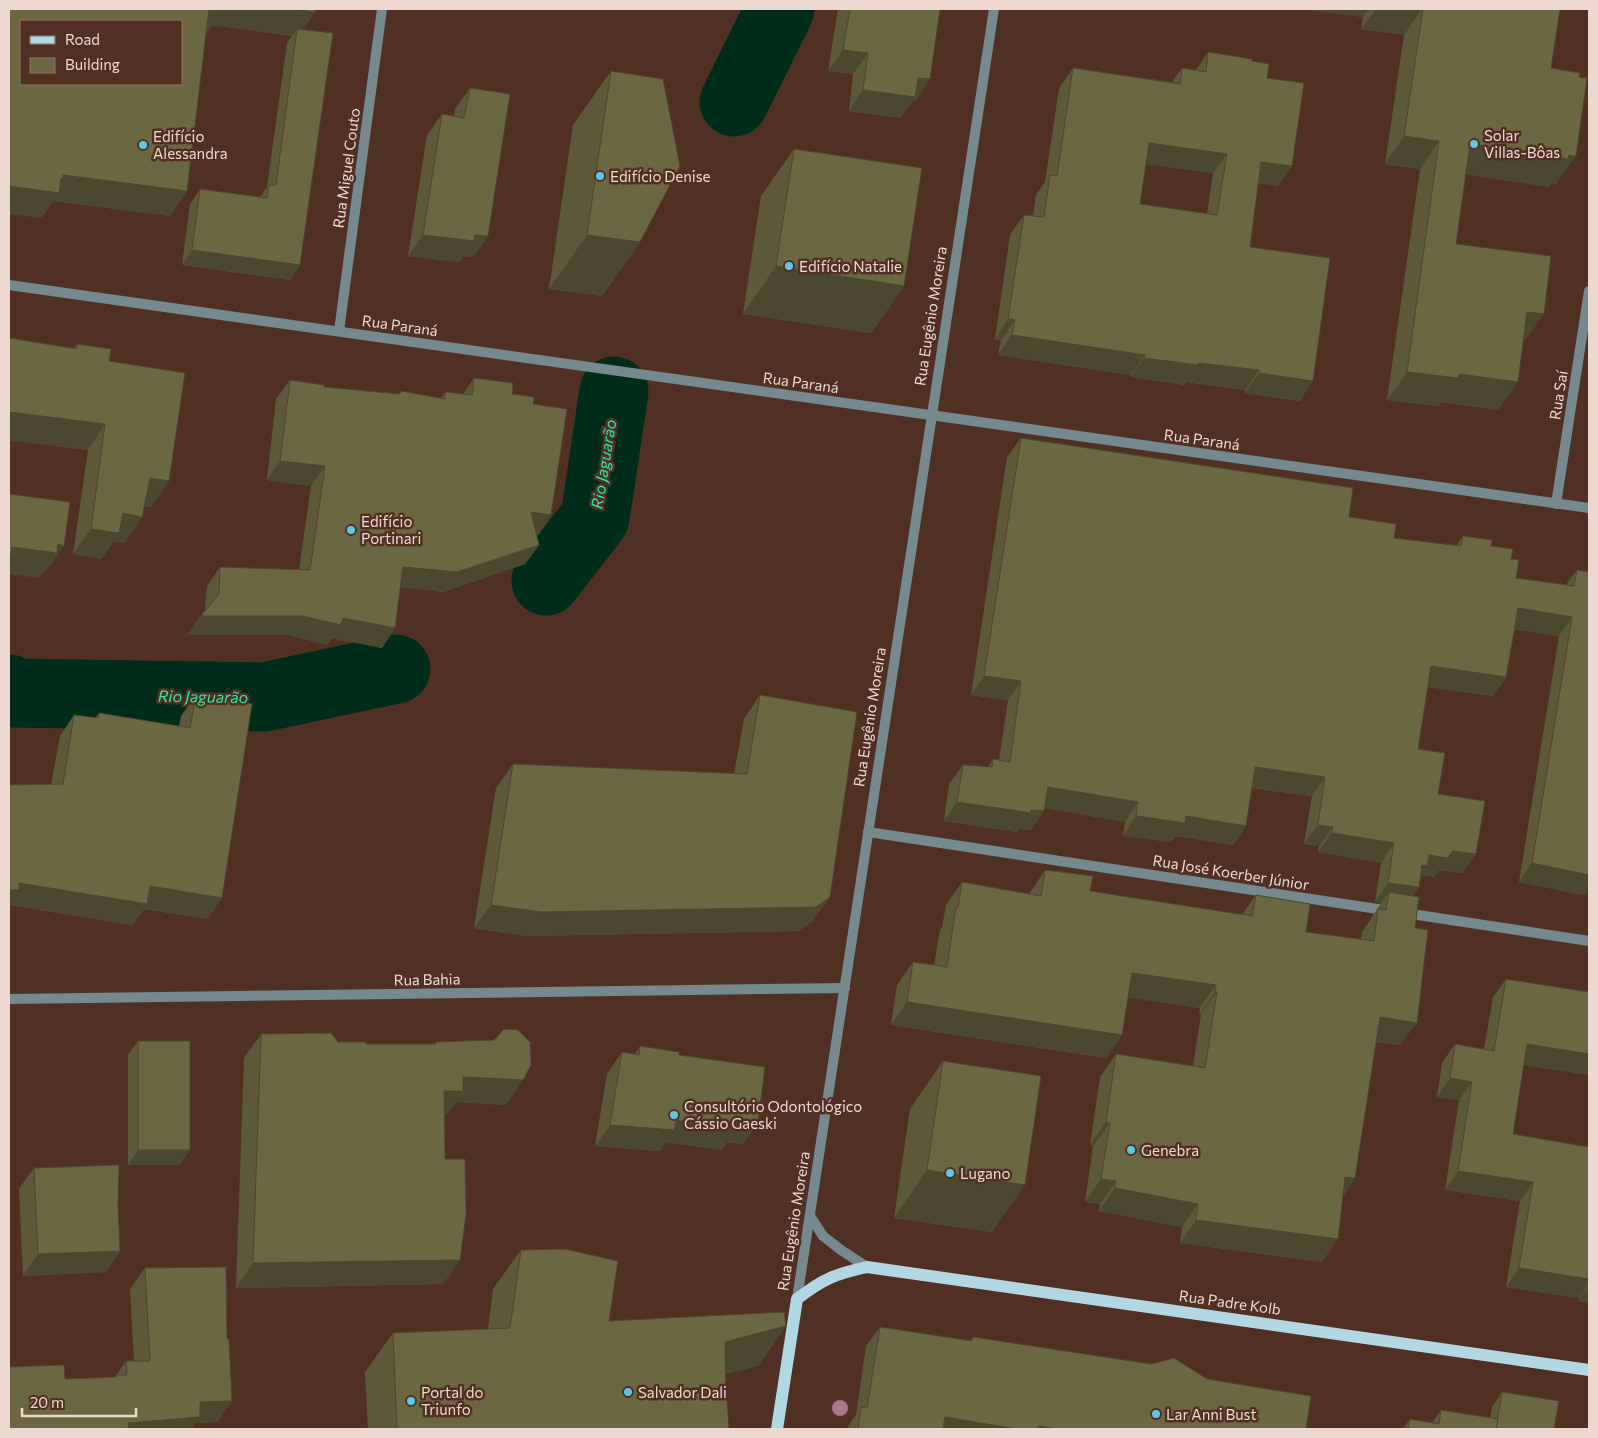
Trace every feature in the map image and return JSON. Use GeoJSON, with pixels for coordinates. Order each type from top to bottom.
{"type":"FeatureCollection","features":[{"type":"Feature","properties":{"kind":"main road","name":"Rua Padre Kolb"},"geometry":{"type":"LineString","coordinates":[[797,1298],[819,1282],[843,1272],[867,1267],[1589,1370]]}},
{"type":"Feature","properties":{"kind":"main road","name":"Rua Eugênio Moreira"},"geometry":{"type":"LineString","coordinates":[[777,1429],[797,1298]]}},
{"type":"Feature","properties":{"kind":"street","name":"Rua Miguel Couto"},"geometry":{"type":"LineString","coordinates":[[339,331],[382,9]]}},
{"type":"Feature","properties":{"kind":"street","name":"Rua Eugênio Moreira"},"geometry":{"type":"LineString","coordinates":[[797,1298],[994,9]]}},
{"type":"Feature","properties":{"kind":"street","name":"Rua Paraná"},"geometry":{"type":"LineString","coordinates":[[9,285],[1589,508]]}},
{"type":"Feature","properties":{"kind":"street","name":"Rua Saí"},"geometry":{"type":"LineString","coordinates":[[1556,504],[1589,291]]}},
{"type":"Feature","properties":{"kind":"street","name":"Rua José Koerber Júnior"},"geometry":{"type":"LineString","coordinates":[[868,832],[1589,941]]}},
{"type":"Feature","properties":{"kind":"street","name":"Rua Bahia"},"geometry":{"type":"LineString","coordinates":[[9,999],[845,988]]}},
{"type":"Feature","properties":{"kind":"street","name":"Rua Padre Kolb"},"geometry":{"type":"LineString","coordinates":[[810,1216],[823,1236],[840,1250],[867,1267]]}},
{"type":"Feature","properties":{"kind":"building"},"geometry":{"type":"Polygon","coordinates":[[[9,9],[209,9],[187,191],[63,175],[59,193],[9,186],[9,9]]]}},
{"type":"Feature","properties":{"kind":"building"},"geometry":{"type":"Polygon","coordinates":[[[292,9],[316,9],[315,12],[292,9]]]}},
{"type":"Feature","properties":{"kind":"building"},"geometry":{"type":"Polygon","coordinates":[[[850,9],[940,9],[930,79],[918,78],[915,97],[863,90],[868,53],[843,50],[850,9]]]}},
{"type":"Feature","properties":{"kind":"building"},"geometry":{"type":"Polygon","coordinates":[[[1423,9],[1560,9],[1551,68],[1580,73],[1579,77],[1587,78],[1576,156],[1569,155],[1568,159],[1470,144],[1456,244],[1551,256],[1544,314],[1527,312],[1518,382],[1459,374],[1458,378],[1407,372],[1439,141],[1404,136],[1423,9]]]}},
{"type":"Feature","properties":{"kind":"building"},"geometry":{"type":"Polygon","coordinates":[[[297,29],[333,33],[300,265],[192,250],[200,189],[267,198],[269,185],[276,185],[297,29]]]}},
{"type":"Feature","properties":{"kind":"building"},"geometry":{"type":"Polygon","coordinates":[[[1208,52],[1252,59],[1252,61],[1269,64],[1267,78],[1304,83],[1292,166],[1261,162],[1250,247],[1330,258],[1313,381],[1259,373],[1259,370],[1144,358],[1145,355],[1012,335],[1015,320],[1008,319],[1024,215],[1044,217],[1050,175],[1057,176],[1073,68],[1180,84],[1182,68],[1206,72],[1208,52]],[[1149,143],[1140,204],[1217,215],[1227,154],[1149,143]]]}},
{"type":"Feature","properties":{"kind":"building"},"geometry":{"type":"Polygon","coordinates":[[[611,71],[663,79],[680,166],[640,242],[587,235],[611,71]]]}},
{"type":"Feature","properties":{"kind":"building"},"geometry":{"type":"Polygon","coordinates":[[[470,88],[510,94],[488,236],[475,235],[474,241],[423,235],[442,114],[464,118],[470,88]]]}},
{"type":"Feature","properties":{"kind":"building"},"geometry":{"type":"Polygon","coordinates":[[[794,149],[922,168],[904,286],[776,266],[794,149]]]}},
{"type":"Feature","properties":{"kind":"building"},"geometry":{"type":"Polygon","coordinates":[[[9,338],[77,349],[77,344],[111,349],[109,361],[185,373],[169,481],[150,478],[142,517],[123,513],[119,533],[91,529],[105,424],[9,412],[9,338]]]}},
{"type":"Feature","properties":{"kind":"building"},"geometry":{"type":"Polygon","coordinates":[[[474,378],[513,383],[512,394],[534,397],[533,404],[567,409],[551,515],[531,512],[539,545],[457,572],[403,567],[395,628],[343,618],[341,625],[303,616],[201,616],[219,594],[220,567],[310,570],[325,466],[280,461],[290,380],[324,385],[324,387],[400,394],[401,391],[445,399],[446,392],[472,395],[474,378]]]}},
{"type":"Feature","properties":{"kind":"building"},"geometry":{"type":"Polygon","coordinates":[[[1021,438],[1353,488],[1349,517],[1396,524],[1394,538],[1461,546],[1463,536],[1492,540],[1491,546],[1513,549],[1511,559],[1519,560],[1516,578],[1574,586],[1577,570],[1589,572],[1589,875],[1532,863],[1572,617],[1518,608],[1506,677],[1431,666],[1418,749],[1445,753],[1438,794],[1485,801],[1476,854],[1453,851],[1447,858],[1429,855],[1427,866],[1422,865],[1419,887],[1388,883],[1394,843],[1332,833],[1333,827],[1318,825],[1325,777],[1255,767],[1246,826],[1186,816],[1185,823],[1136,816],[1138,802],[1048,787],[1044,811],[1031,810],[1031,813],[957,802],[963,765],[992,767],[993,759],[1010,762],[1021,681],[984,676],[1021,438]]]}},
{"type":"Feature","properties":{"kind":"building"},"geometry":{"type":"Polygon","coordinates":[[[9,494],[70,502],[64,546],[58,544],[57,553],[12,547],[9,569],[9,494]]]}},
{"type":"Feature","properties":{"kind":"building"},"geometry":{"type":"Polygon","coordinates":[[[196,695],[252,704],[222,898],[150,886],[147,904],[19,883],[19,890],[9,890],[9,785],[63,784],[74,715],[98,718],[99,713],[190,728],[196,695]]]}},
{"type":"Feature","properties":{"kind":"building"},"geometry":{"type":"Polygon","coordinates":[[[760,695],[857,712],[830,897],[816,907],[541,912],[491,905],[513,764],[747,774],[760,695]]]}},
{"type":"Feature","properties":{"kind":"building"},"geometry":{"type":"Polygon","coordinates":[[[1045,870],[1093,876],[1090,891],[1252,916],[1256,895],[1310,904],[1306,932],[1374,941],[1378,909],[1386,910],[1389,892],[1419,897],[1415,928],[1428,930],[1417,1023],[1380,1017],[1355,1178],[1345,1177],[1338,1239],[1196,1220],[1198,1204],[1115,1188],[1116,1181],[1101,1179],[1110,1123],[1106,1122],[1116,1054],[1205,1068],[1217,992],[1215,992],[1216,985],[1132,973],[1122,1035],[907,1002],[913,962],[947,967],[956,907],[958,908],[962,882],[1041,896],[1045,870]]]}},
{"type":"Feature","properties":{"kind":"building"},"geometry":{"type":"Polygon","coordinates":[[[1506,979],[1589,992],[1589,1054],[1527,1044],[1513,1134],[1589,1147],[1589,1279],[1519,1268],[1533,1182],[1458,1171],[1472,1082],[1450,1078],[1455,1044],[1494,1051],[1506,979]]]}},
{"type":"Feature","properties":{"kind":"building"},"geometry":{"type":"Polygon","coordinates":[[[504,1029],[518,1030],[530,1042],[531,1065],[523,1080],[463,1077],[463,1091],[444,1091],[445,1159],[465,1159],[466,1215],[460,1260],[253,1263],[261,1034],[331,1033],[338,1042],[436,1044],[436,1042],[494,1040],[504,1029]]]}},
{"type":"Feature","properties":{"kind":"building"},"geometry":{"type":"Polygon","coordinates":[[[138,1041],[190,1041],[190,1150],[138,1150],[138,1041]]]}},
{"type":"Feature","properties":{"kind":"building","name":"Consultório Odontológico Cássio Gaeski"},"geometry":{"type":"Polygon","coordinates":[[[640,1046],[679,1052],[679,1055],[765,1067],[758,1123],[737,1120],[736,1129],[676,1120],[674,1130],[610,1125],[622,1052],[639,1055],[640,1046]]]}},
{"type":"Feature","properties":{"kind":"building"},"geometry":{"type":"Polygon","coordinates":[[[943,1061],[1041,1076],[1025,1185],[927,1170],[943,1061]]]}},
{"type":"Feature","properties":{"kind":"building"},"geometry":{"type":"Polygon","coordinates":[[[119,1165],[120,1251],[38,1254],[34,1168],[119,1165]]]}},
{"type":"Feature","properties":{"kind":"building"},"geometry":{"type":"Polygon","coordinates":[[[565,1249],[618,1261],[609,1321],[784,1312],[786,1326],[725,1342],[726,1400],[729,1429],[397,1429],[393,1333],[510,1328],[521,1250],[565,1249]]]}},
{"type":"Feature","properties":{"kind":"building"},"geometry":{"type":"Polygon","coordinates":[[[226,1267],[227,1339],[229,1339],[232,1401],[200,1402],[200,1417],[128,1423],[129,1429],[9,1429],[9,1367],[64,1365],[65,1379],[127,1375],[126,1361],[150,1361],[145,1268],[226,1267]]]}},
{"type":"Feature","properties":{"kind":"building"},"geometry":{"type":"Polygon","coordinates":[[[880,1327],[972,1341],[973,1337],[1151,1364],[1174,1358],[1207,1379],[1311,1396],[1306,1429],[1059,1429],[1038,1426],[1038,1429],[1016,1429],[945,1417],[943,1429],[858,1429],[861,1407],[867,1408],[880,1327]]]}},
{"type":"Feature","properties":{"kind":"building"},"geometry":{"type":"Polygon","coordinates":[[[1502,1392],[1559,1401],[1554,1429],[1496,1429],[1502,1392]]]}},
{"type":"Feature","properties":{"kind":"building"},"geometry":{"type":"Polygon","coordinates":[[[1441,1410],[1498,1419],[1496,1429],[1408,1429],[1410,1419],[1439,1424],[1441,1410]]]}},
{"type":"Feature","properties":{"kind":"waterway","name":"Rio Jaguarão"},"geometry":{"type":"LineString","coordinates":[[734,102],[780,9]]}},
{"type":"Feature","properties":{"kind":"waterway","name":"Rio Jaguarão"},"geometry":{"type":"LineString","coordinates":[[546,581],[595,518],[614,391]]}},
{"type":"Feature","properties":{"kind":"waterway","name":"Rio Jaguarão"},"geometry":{"type":"LineString","coordinates":[[9,689],[12,693],[264,697],[396,669]]}},
{"type":"Feature","properties":{"kind":"place","name":"Solar Villas-Bôas"},"geometry":{"type":"Point","coordinates":[1474,144]}},
{"type":"Feature","properties":{"kind":"place","name":"Edifício Alessandra"},"geometry":{"type":"Point","coordinates":[143,145]}},
{"type":"Feature","properties":{"kind":"place","name":"Edifício Denise"},"geometry":{"type":"Point","coordinates":[600,176]}},
{"type":"Feature","properties":{"kind":"place","name":"Edifício Natalie"},"geometry":{"type":"Point","coordinates":[789,266]}},
{"type":"Feature","properties":{"kind":"place","name":"Edifício Portinari"},"geometry":{"type":"Point","coordinates":[351,530]}},
{"type":"Feature","properties":{"kind":"place","name":"Consultório Odontológico Cássio Gaeski"},"geometry":{"type":"Point","coordinates":[674,1115]}},
{"type":"Feature","properties":{"kind":"place","name":"Genebra"},"geometry":{"type":"Point","coordinates":[1131,1150]}},
{"type":"Feature","properties":{"kind":"place","name":"Lugano"},"geometry":{"type":"Point","coordinates":[950,1173]}},
{"type":"Feature","properties":{"kind":"place","name":"Salvador Dali"},"geometry":{"type":"Point","coordinates":[628,1392]}},
{"type":"Feature","properties":{"kind":"place","name":"Portal do Triunfo"},"geometry":{"type":"Point","coordinates":[411,1401]}},
{"type":"Feature","properties":{"kind":"place","name":"Lar Anni Bust"},"geometry":{"type":"Point","coordinates":[1156,1414]}}]}
